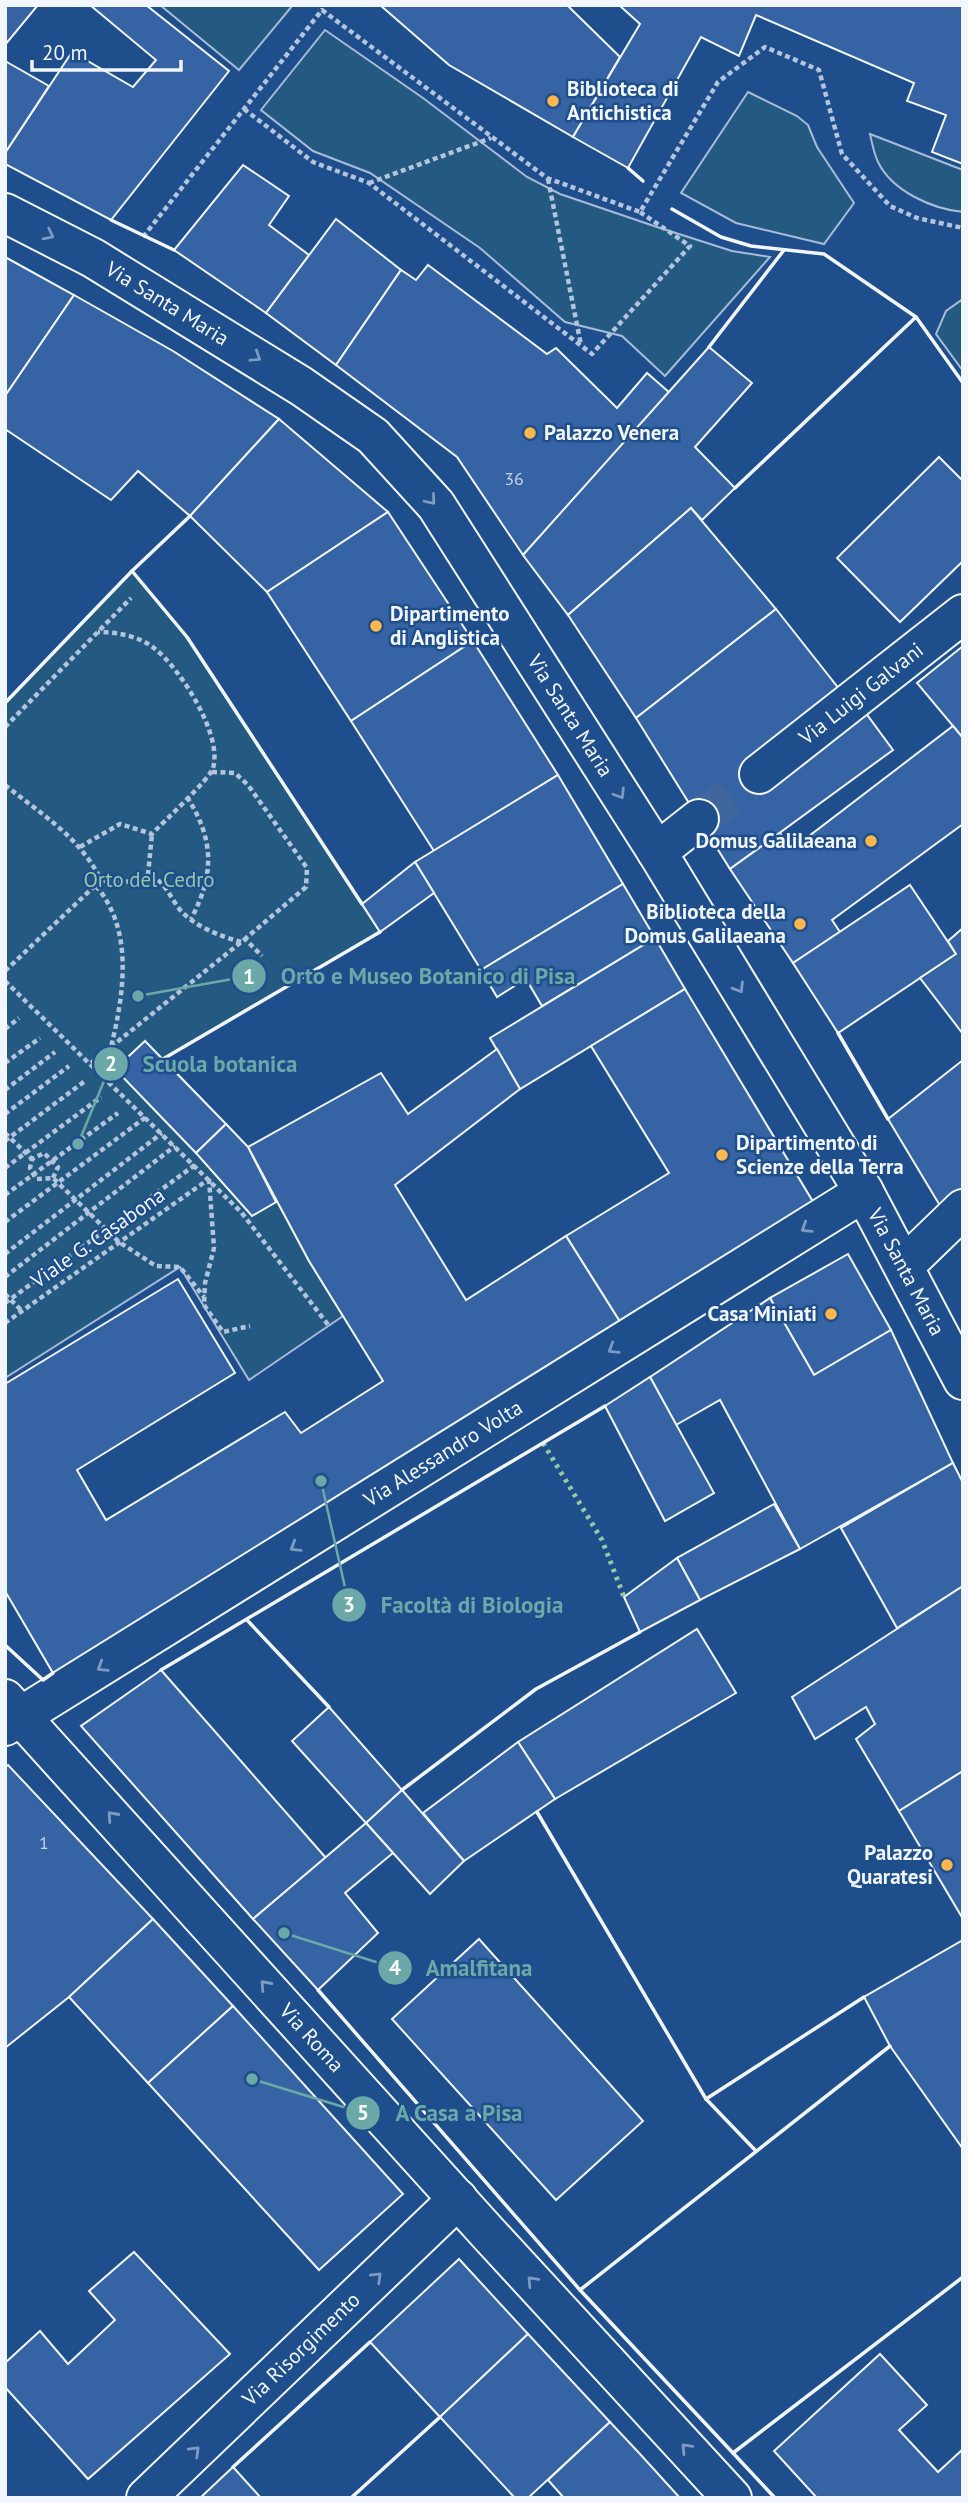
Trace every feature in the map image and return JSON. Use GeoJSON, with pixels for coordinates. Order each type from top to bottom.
{"type":"FeatureCollection","features":[{"type":"Feature","properties":{"kind":"street","name":"Via Santa Maria"},"geometry":{"type":"LineString","coordinates":[[5,213],[115,271],[301,386],[373,436],[436,505],[657,852],[864,1192],[963,1380]]}},
{"type":"Feature","properties":{"kind":"street","name":"Via Luigi Galvani"},"geometry":{"type":"LineString","coordinates":[[760,774],[963,614]]}},
{"type":"Feature","properties":{"kind":"street"},"geometry":{"type":"LineString","coordinates":[[657,852],[699,819]]}},
{"type":"Feature","properties":{"kind":"street","name":"Via Alessandro Volta"},"geometry":{"type":"LineString","coordinates":[[11,1713],[864,1192]]}},
{"type":"Feature","properties":{"kind":"street"},"geometry":{"type":"LineString","coordinates":[[904,1266],[963,1209]]}},
{"type":"Feature","properties":{"kind":"street","name":"Via Roma"},"geometry":{"type":"LineString","coordinates":[[11,1713],[732,2498]]}},
{"type":"Feature","properties":{"kind":"street","name":"Via Risorgimento"},"geometry":{"type":"LineString","coordinates":[[146,2498],[458,2199]]}},
{"type":"Feature","properties":{"kind":"path"},"geometry":{"type":"LineString","coordinates":[[115,271],[322,10],[547,178],[640,212],[690,246],[592,354],[369,183],[313,162],[244,109]]}},
{"type":"Feature","properties":{"kind":"path"},"geometry":{"type":"LineString","coordinates":[[640,212],[718,82],[765,47],[819,70],[842,154],[890,206],[917,218],[963,228]]}},
{"type":"Feature","properties":{"kind":"path"},"geometry":{"type":"LineString","coordinates":[[369,183],[492,137]]}},
{"type":"Feature","properties":{"kind":"path"},"geometry":{"type":"LineString","coordinates":[[547,178],[581,345]]}},
{"type":"Feature","properties":{"kind":"path"},"geometry":{"type":"LineString","coordinates":[[5,727],[131,598]]}},
{"type":"Feature","properties":{"kind":"path"},"geometry":{"type":"LineString","coordinates":[[98,632],[129,636],[154,648],[182,679],[212,737],[216,754],[212,772],[152,834],[148,875]]}},
{"type":"Feature","properties":{"kind":"path"},"geometry":{"type":"LineString","coordinates":[[91,1063],[306,887],[307,868],[248,785],[235,773],[212,772]]}},
{"type":"Feature","properties":{"kind":"path"},"geometry":{"type":"LineString","coordinates":[[5,785],[70,835],[90,858],[101,880]]}},
{"type":"Feature","properties":{"kind":"path"},"geometry":{"type":"LineString","coordinates":[[187,797],[197,814],[211,857],[206,881],[191,919]]}},
{"type":"Feature","properties":{"kind":"path"},"geometry":{"type":"LineString","coordinates":[[80,847],[120,824],[152,834]]}},
{"type":"Feature","properties":{"kind":"path"},"geometry":{"type":"LineString","coordinates":[[101,880],[120,883],[135,881],[148,875],[157,878],[182,912],[191,919],[219,936],[243,940],[262,956]]}},
{"type":"Feature","properties":{"kind":"path"},"geometry":{"type":"LineString","coordinates":[[5,971],[101,880]]}},
{"type":"Feature","properties":{"kind":"path"},"geometry":{"type":"LineString","coordinates":[[96,885],[109,901],[119,922],[123,999],[111,1048]]}},
{"type":"Feature","properties":{"kind":"path"},"geometry":{"type":"LineString","coordinates":[[5,981],[209,1179],[266,1242],[329,1326]]}},
{"type":"Feature","properties":{"kind":"path"},"geometry":{"type":"LineString","coordinates":[[5,1029],[19,1018]]}},
{"type":"Feature","properties":{"kind":"path"},"geometry":{"type":"LineString","coordinates":[[5,1063],[40,1038]]}},
{"type":"Feature","properties":{"kind":"path"},"geometry":{"type":"LineString","coordinates":[[5,1090],[55,1052]]}},
{"type":"Feature","properties":{"kind":"path"},"geometry":{"type":"LineString","coordinates":[[5,1114],[69,1066]]}},
{"type":"Feature","properties":{"kind":"path"},"geometry":{"type":"LineString","coordinates":[[33,1159],[7,1137],[85,1081]]}},
{"type":"Feature","properties":{"kind":"path"},"geometry":{"type":"LineString","coordinates":[[5,1168],[102,1097]]}},
{"type":"Feature","properties":{"kind":"path"},"geometry":{"type":"LineString","coordinates":[[5,1195],[118,1113]]}},
{"type":"Feature","properties":{"kind":"path"},"geometry":{"type":"LineString","coordinates":[[5,1222],[146,1117]]}},
{"type":"Feature","properties":{"kind":"path"},"geometry":{"type":"LineString","coordinates":[[5,1254],[162,1133]]}},
{"type":"Feature","properties":{"kind":"path"},"geometry":{"type":"LineString","coordinates":[[5,1277],[176,1146]]}},
{"type":"Feature","properties":{"kind":"path"},"geometry":{"type":"LineString","coordinates":[[32,1175],[30,1168],[33,1159],[44,1153],[54,1160],[58,1167],[53,1178]]}},
{"type":"Feature","properties":{"kind":"path"},"geometry":{"type":"LineString","coordinates":[[8,1301],[195,1165]]}},
{"type":"Feature","properties":{"kind":"path"},"geometry":{"type":"LineString","coordinates":[[32,1175],[44,1180],[53,1178]]}},
{"type":"Feature","properties":{"kind":"path"},"geometry":{"type":"LineString","coordinates":[[53,1178],[119,1242],[156,1266],[180,1267],[204,1297]]}},
{"type":"Feature","properties":{"kind":"path"},"geometry":{"type":"LineString","coordinates":[[209,1179],[214,1248],[204,1306],[223,1332],[250,1326]]}},
{"type":"Feature","properties":{"kind":"path","name":"Viale G. Casabona"},"geometry":{"type":"LineString","coordinates":[[5,1323],[209,1179]]}},
{"type":"Feature","properties":{"kind":"path"},"geometry":{"type":"LineString","coordinates":[[5,1294],[8,1301],[22,1311]]}},
{"type":"Feature","properties":{"kind":"green space"},"geometry":{"type":"Polygon","coordinates":[[[160,5],[293,5],[239,70],[160,5]]]}},
{"type":"Feature","properties":{"kind":"green space"},"geometry":{"type":"Polygon","coordinates":[[[325,30],[423,98],[527,177],[560,194],[732,251],[770,257],[665,376],[622,336],[565,322],[480,248],[370,173],[313,151],[261,110],[325,30]]]}},
{"type":"Feature","properties":{"kind":"green space"},"geometry":{"type":"Polygon","coordinates":[[[748,92],[797,116],[808,125],[817,147],[854,203],[824,244],[736,223],[681,193],[748,92]]]}},
{"type":"Feature","properties":{"kind":"green space"},"geometry":{"type":"Polygon","coordinates":[[[870,134],[963,170],[963,212],[926,203],[893,182],[878,162],[870,134]]]}},
{"type":"Feature","properties":{"kind":"green space"},"geometry":{"type":"Polygon","coordinates":[[[963,299],[963,371],[936,334],[946,311],[963,299]]]}},
{"type":"Feature","properties":{"kind":"green space","name":"Orto del Cedro"},"geometry":{"type":"Polygon","coordinates":[[[132,571],[187,637],[380,932],[163,1059],[248,1147],[309,1261],[343,1316],[249,1380],[180,1267],[5,1378],[5,703],[132,571]]]}},
{"type":"Feature","properties":{"kind":"building"},"geometry":{"type":"Polygon","coordinates":[[[5,5],[38,5],[5,45],[5,5]]]}},
{"type":"Feature","properties":{"kind":"building"},"geometry":{"type":"Polygon","coordinates":[[[90,5],[146,5],[229,71],[111,220],[5,164],[5,153],[72,52],[133,87],[156,60],[90,5]]]}},
{"type":"Feature","properties":{"kind":"building","name":"Biblioteca di Antichistica"},"geometry":{"type":"Polygon","coordinates":[[[380,5],[567,5],[620,57],[573,137],[449,65],[380,5]]]}},
{"type":"Feature","properties":{"kind":"building"},"geometry":{"type":"Polygon","coordinates":[[[619,5],[963,5],[963,164],[932,152],[946,115],[907,101],[914,83],[756,15],[739,56],[701,37],[628,168],[573,137],[640,24],[619,5]]]}},
{"type":"Feature","properties":{"kind":"building"},"geometry":{"type":"Polygon","coordinates":[[[5,61],[49,86],[5,153],[5,61]]]}},
{"type":"Feature","properties":{"kind":"building"},"geometry":{"type":"Polygon","coordinates":[[[243,165],[289,196],[269,225],[309,255],[266,313],[174,250],[243,165]]]}},
{"type":"Feature","properties":{"kind":"building"},"geometry":{"type":"Polygon","coordinates":[[[336,219],[401,270],[336,365],[266,313],[336,219]]]}},
{"type":"Feature","properties":{"kind":"building"},"geometry":{"type":"Polygon","coordinates":[[[5,257],[74,295],[5,396],[5,257]]]}},
{"type":"Feature","properties":{"kind":"building","name":"Palazzo Venera"},"geometry":{"type":"Polygon","coordinates":[[[428,265],[547,354],[556,348],[617,408],[647,373],[670,393],[523,555],[457,457],[336,365],[401,270],[416,280],[428,265]]]}},
{"type":"Feature","properties":{"kind":"building"},"geometry":{"type":"Polygon","coordinates":[[[74,295],[173,351],[279,419],[190,516],[138,471],[111,500],[5,429],[5,396],[74,295]]]}},
{"type":"Feature","properties":{"kind":"building"},"geometry":{"type":"Polygon","coordinates":[[[709,347],[752,383],[695,447],[735,488],[702,520],[691,508],[568,615],[523,555],[709,347]]]}},
{"type":"Feature","properties":{"kind":"building"},"geometry":{"type":"Polygon","coordinates":[[[279,419],[388,512],[267,592],[190,516],[279,419]]]}},
{"type":"Feature","properties":{"kind":"building"},"geometry":{"type":"Polygon","coordinates":[[[939,457],[963,481],[963,561],[900,622],[837,558],[939,457]]]}},
{"type":"Feature","properties":{"kind":"building"},"geometry":{"type":"Polygon","coordinates":[[[691,508],[776,609],[636,718],[568,615],[691,508]]]}},
{"type":"Feature","properties":{"kind":"building","name":"Dipartimento di Anglistica"},"geometry":{"type":"Polygon","coordinates":[[[388,512],[473,641],[351,721],[267,592],[388,512]]]}},
{"type":"Feature","properties":{"kind":"building"},"geometry":{"type":"Polygon","coordinates":[[[776,609],[844,695],[865,712],[893,750],[730,869],[636,718],[776,609]]]}},
{"type":"Feature","properties":{"kind":"building"},"geometry":{"type":"Polygon","coordinates":[[[473,641],[558,775],[434,851],[351,721],[473,641]]]}},
{"type":"Feature","properties":{"kind":"building"},"geometry":{"type":"Polygon","coordinates":[[[963,646],[963,738],[917,683],[963,646]]]}},
{"type":"Feature","properties":{"kind":"building","name":"Domus Galilaeana"},"geometry":{"type":"Polygon","coordinates":[[[953,726],[963,738],[963,824],[832,920],[840,932],[793,963],[730,869],[780,833],[792,849],[953,726]]]}},
{"type":"Feature","properties":{"kind":"building"},"geometry":{"type":"Polygon","coordinates":[[[558,775],[623,884],[481,970],[415,862],[558,775]]]}},
{"type":"Feature","properties":{"kind":"building"},"geometry":{"type":"Polygon","coordinates":[[[415,862],[434,893],[380,932],[362,904],[415,862]]]}},
{"type":"Feature","properties":{"kind":"building"},"geometry":{"type":"Polygon","coordinates":[[[623,884],[655,938],[542,1006],[526,979],[497,997],[481,970],[623,884]]]}},
{"type":"Feature","properties":{"kind":"building"},"geometry":{"type":"Polygon","coordinates":[[[910,885],[956,954],[838,1033],[793,963],[910,885]]]}},
{"type":"Feature","properties":{"kind":"building"},"geometry":{"type":"Polygon","coordinates":[[[963,928],[963,1034],[920,978],[956,954],[948,941],[963,928]]]}},
{"type":"Feature","properties":{"kind":"building"},"geometry":{"type":"Polygon","coordinates":[[[655,938],[685,989],[520,1089],[490,1038],[655,938]]]}},
{"type":"Feature","properties":{"kind":"building","name":"Dipartimento di Scienze della Terra"},"geometry":{"type":"Polygon","coordinates":[[[685,989],[815,1205],[622,1325],[566,1236],[669,1173],[591,1046],[685,989]]]}},
{"type":"Feature","properties":{"kind":"building"},"geometry":{"type":"Polygon","coordinates":[[[145,1041],[226,1124],[196,1153],[115,1069],[145,1041]]]}},
{"type":"Feature","properties":{"kind":"building"},"geometry":{"type":"Polygon","coordinates":[[[497,1049],[520,1089],[395,1185],[466,1300],[566,1236],[622,1325],[53,1673],[5,1591],[5,1384],[178,1279],[235,1373],[77,1470],[106,1520],[285,1412],[301,1433],[383,1381],[309,1261],[248,1147],[381,1073],[408,1114],[497,1049]]]}},
{"type":"Feature","properties":{"kind":"building"},"geometry":{"type":"Polygon","coordinates":[[[963,1060],[963,1190],[942,1209],[888,1119],[963,1060]]]}},
{"type":"Feature","properties":{"kind":"building"},"geometry":{"type":"Polygon","coordinates":[[[226,1124],[248,1147],[276,1202],[252,1216],[196,1153],[226,1124]]]}},
{"type":"Feature","properties":{"kind":"building","name":"Casa Miniati"},"geometry":{"type":"Polygon","coordinates":[[[848,1254],[891,1330],[814,1375],[770,1298],[848,1254]]]}},
{"type":"Feature","properties":{"kind":"building"},"geometry":{"type":"Polygon","coordinates":[[[770,1298],[814,1375],[891,1330],[953,1463],[800,1549],[720,1400],[676,1425],[650,1377],[770,1298]]]}},
{"type":"Feature","properties":{"kind":"building"},"geometry":{"type":"Polygon","coordinates":[[[650,1377],[714,1493],[665,1521],[605,1406],[650,1377]]]}},
{"type":"Feature","properties":{"kind":"building"},"geometry":{"type":"Polygon","coordinates":[[[953,1463],[963,1483],[963,1586],[897,1628],[841,1528],[953,1463]]]}},
{"type":"Feature","properties":{"kind":"building"},"geometry":{"type":"Polygon","coordinates":[[[774,1504],[800,1549],[700,1600],[677,1558],[774,1504]]]}},
{"type":"Feature","properties":{"kind":"building"},"geometry":{"type":"Polygon","coordinates":[[[677,1558],[700,1600],[640,1632],[624,1597],[677,1558]]]}},
{"type":"Feature","properties":{"kind":"building"},"geometry":{"type":"Polygon","coordinates":[[[963,1586],[963,1771],[899,1811],[856,1739],[875,1724],[866,1707],[815,1739],[792,1697],[963,1586]]]}},
{"type":"Feature","properties":{"kind":"building"},"geometry":{"type":"Polygon","coordinates":[[[697,1629],[736,1693],[555,1799],[518,1742],[697,1629]]]}},
{"type":"Feature","properties":{"kind":"building"},"geometry":{"type":"Polygon","coordinates":[[[161,1670],[326,1858],[253,1919],[81,1726],[161,1670]]]}},
{"type":"Feature","properties":{"kind":"building"},"geometry":{"type":"Polygon","coordinates":[[[329,1707],[402,1790],[366,1823],[292,1741],[329,1707]]]}},
{"type":"Feature","properties":{"kind":"building"},"geometry":{"type":"Polygon","coordinates":[[[518,1742],[555,1799],[464,1861],[423,1813],[518,1742]]]}},
{"type":"Feature","properties":{"kind":"building"},"geometry":{"type":"Polygon","coordinates":[[[8,1765],[153,1919],[69,1997],[5,2048],[5,1767],[8,1765]]]}},
{"type":"Feature","properties":{"kind":"building","name":"Palazzo Quaratesi"},"geometry":{"type":"Polygon","coordinates":[[[963,1771],[963,1919],[899,1811],[963,1771]]]}},
{"type":"Feature","properties":{"kind":"building"},"geometry":{"type":"Polygon","coordinates":[[[402,1790],[464,1861],[430,1894],[366,1823],[402,1790]]]}},
{"type":"Feature","properties":{"kind":"building"},"geometry":{"type":"Polygon","coordinates":[[[366,1823],[393,1853],[345,1893],[378,1933],[318,1990],[253,1919],[366,1823]]]}},
{"type":"Feature","properties":{"kind":"building"},"geometry":{"type":"Polygon","coordinates":[[[153,1919],[233,2006],[148,2083],[69,1997],[153,1919]]]}},
{"type":"Feature","properties":{"kind":"building"},"geometry":{"type":"Polygon","coordinates":[[[479,1939],[643,2121],[556,2200],[392,2019],[479,1939]]]}},
{"type":"Feature","properties":{"kind":"building"},"geometry":{"type":"Polygon","coordinates":[[[963,1940],[963,2149],[890,2046],[864,1997],[963,1940]]]}},
{"type":"Feature","properties":{"kind":"building"},"geometry":{"type":"Polygon","coordinates":[[[233,2006],[403,2194],[319,2270],[148,2083],[233,2006]]]}},
{"type":"Feature","properties":{"kind":"building"},"geometry":{"type":"Polygon","coordinates":[[[134,2252],[230,2354],[88,2479],[5,2387],[5,2363],[40,2331],[68,2364],[115,2320],[89,2291],[134,2252]]]}},
{"type":"Feature","properties":{"kind":"building"},"geometry":{"type":"Polygon","coordinates":[[[459,2259],[528,2334],[440,2417],[370,2342],[459,2259]]]}},
{"type":"Feature","properties":{"kind":"building"},"geometry":{"type":"Polygon","coordinates":[[[528,2334],[610,2422],[528,2498],[515,2498],[440,2417],[528,2334]]]}},
{"type":"Feature","properties":{"kind":"building"},"geometry":{"type":"Polygon","coordinates":[[[880,2354],[927,2405],[899,2430],[938,2472],[963,2449],[963,2498],[817,2498],[774,2451],[880,2354]]]}},
{"type":"Feature","properties":{"kind":"building"},"geometry":{"type":"Polygon","coordinates":[[[610,2422],[680,2498],[564,2498],[548,2480],[610,2422]]]}},
{"type":"Feature","properties":{"kind":"building"},"geometry":{"type":"Polygon","coordinates":[[[233,2467],[261,2498],[200,2498],[233,2467]]]}},
{"type":"Feature","properties":{"kind":"tunnel"},"geometry":{"type":"LineString","coordinates":[[699,819],[759,774]]}},
{"type":"Feature","properties":{"kind":"hedge"},"geometry":{"type":"LineString","coordinates":[[543,1443],[602,1540],[624,1597]]}},
{"type":"Feature","properties":{"kind":"wall"},"geometry":{"type":"LineString","coordinates":[[628,168],[643,181]]}},
{"type":"Feature","properties":{"kind":"wall"},"geometry":{"type":"LineString","coordinates":[[672,209],[721,237],[751,246],[824,254],[916,317],[963,383]]}},
{"type":"Feature","properties":{"kind":"wall"},"geometry":{"type":"LineString","coordinates":[[111,220],[174,250]]}},
{"type":"Feature","properties":{"kind":"wall"},"geometry":{"type":"LineString","coordinates":[[709,347],[784,250]]}},
{"type":"Feature","properties":{"kind":"wall"},"geometry":{"type":"LineString","coordinates":[[735,488],[916,317]]}},
{"type":"Feature","properties":{"kind":"wall"},"geometry":{"type":"LineString","coordinates":[[132,571],[190,516]]}},
{"type":"Feature","properties":{"kind":"wall"},"geometry":{"type":"LineString","coordinates":[[5,703],[132,571],[187,637],[362,904]]}},
{"type":"Feature","properties":{"kind":"wall"},"geometry":{"type":"LineString","coordinates":[[163,1059],[380,932]]}},
{"type":"Feature","properties":{"kind":"wall"},"geometry":{"type":"LineString","coordinates":[[838,1033],[888,1119]]}},
{"type":"Feature","properties":{"kind":"wall"},"geometry":{"type":"LineString","coordinates":[[161,1670],[605,1406]]}},
{"type":"Feature","properties":{"kind":"wall"},"geometry":{"type":"LineString","coordinates":[[247,1620],[329,1707]]}},
{"type":"Feature","properties":{"kind":"wall"},"geometry":{"type":"LineString","coordinates":[[402,1790],[536,1689],[640,1632]]}},
{"type":"Feature","properties":{"kind":"wall"},"geometry":{"type":"LineString","coordinates":[[5,1645],[43,1680],[53,1673]]}},
{"type":"Feature","properties":{"kind":"wall"},"geometry":{"type":"LineString","coordinates":[[537,1812],[706,2099],[864,1997]]}},
{"type":"Feature","properties":{"kind":"wall"},"geometry":{"type":"LineString","coordinates":[[318,1990],[580,2290]]}},
{"type":"Feature","properties":{"kind":"wall"},"geometry":{"type":"LineString","coordinates":[[890,2046],[580,2290],[733,2453],[963,2277]]}},
{"type":"Feature","properties":{"kind":"wall"},"geometry":{"type":"LineString","coordinates":[[706,2099],[756,2151]]}},
{"type":"Feature","properties":{"kind":"wall"},"geometry":{"type":"LineString","coordinates":[[233,2467],[370,2342]]}},
{"type":"Feature","properties":{"kind":"wall"},"geometry":{"type":"LineString","coordinates":[[351,2498],[440,2417]]}},
{"type":"Feature","properties":{"kind":"wall"},"geometry":{"type":"LineString","coordinates":[[733,2453],[775,2498]]}},
{"type":"Feature","properties":{"kind":"place","name":"Biblioteca di Antichistica"},"geometry":{"type":"Point","coordinates":[553,101]}},
{"type":"Feature","properties":{"kind":"place","name":"Palazzo Venera"},"geometry":{"type":"Point","coordinates":[530,433]}},
{"type":"Feature","properties":{"kind":"place","name":"Dipartimento di Anglistica"},"geometry":{"type":"Point","coordinates":[376,626]}},
{"type":"Feature","properties":{"kind":"place","name":"Domus Galilaeana"},"geometry":{"type":"Point","coordinates":[871,841]}},
{"type":"Feature","properties":{"kind":"place","name":"Biblioteca della Domus Galilaeana"},"geometry":{"type":"Point","coordinates":[800,924]}},
{"type":"Feature","properties":{"kind":"place","name":"Orto e Museo Botanico di Pisa"},"geometry":{"type":"Point","coordinates":[138,996]}},
{"type":"Feature","properties":{"kind":"place","name":"Scuola botanica"},"geometry":{"type":"Point","coordinates":[78,1144]}},
{"type":"Feature","properties":{"kind":"place","name":"Dipartimento di Scienze della Terra"},"geometry":{"type":"Point","coordinates":[722,1155]}},
{"type":"Feature","properties":{"kind":"place","name":"Casa Miniati"},"geometry":{"type":"Point","coordinates":[831,1314]}},
{"type":"Feature","properties":{"kind":"place","name":"Facoltà di Biologia"},"geometry":{"type":"Point","coordinates":[321,1481]}},
{"type":"Feature","properties":{"kind":"place","name":"Palazzo Quaratesi"},"geometry":{"type":"Point","coordinates":[947,1865]}},
{"type":"Feature","properties":{"kind":"place","name":"Amalfitana"},"geometry":{"type":"Point","coordinates":[284,1933]}},
{"type":"Feature","properties":{"kind":"place","name":"A Casa a Pisa"},"geometry":{"type":"Point","coordinates":[252,2079]}}]}
